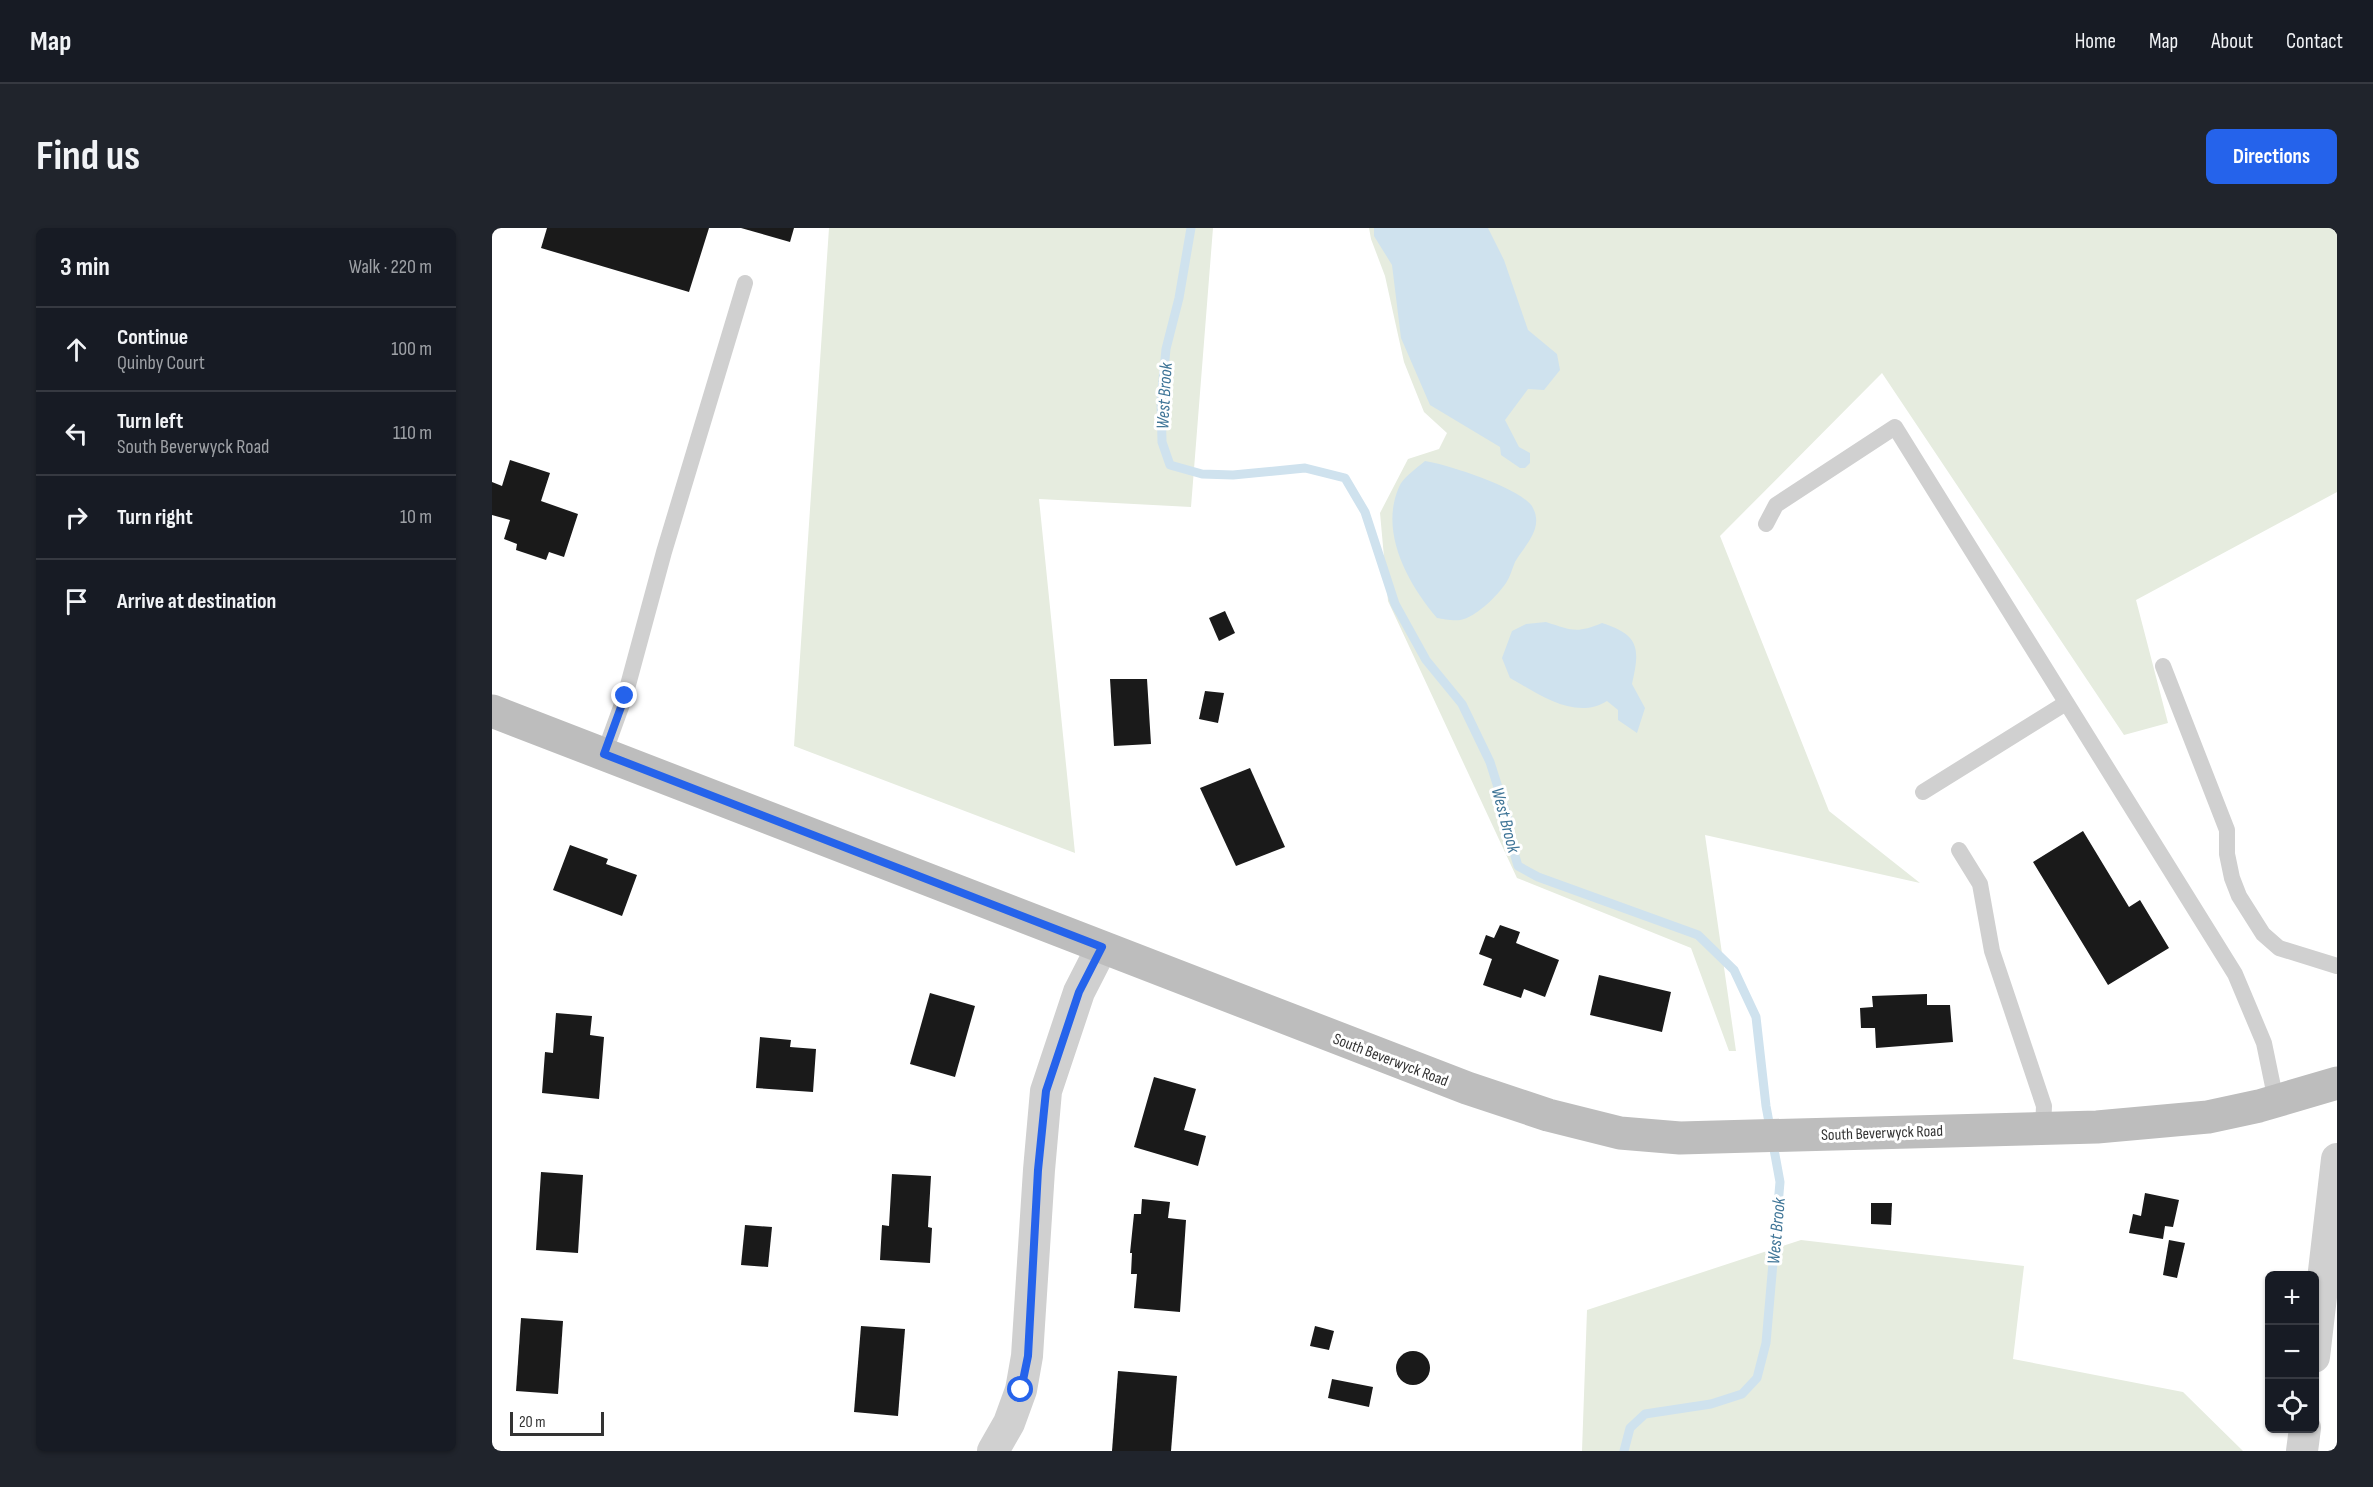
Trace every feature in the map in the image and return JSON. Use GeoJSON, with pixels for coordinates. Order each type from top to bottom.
{"type":"FeatureCollection","features":[{"type":"Feature","properties":{"kind":"main road","name":"South Beverwyck Road"},"geometry":{"type":"LineString","coordinates":[[492,711],[1467,1088],[1548,1115],[1632,1134],[1680,1138],[2097,1127],[2208,1117],[2276,1101],[2337,1083]]}},
{"type":"Feature","properties":{"kind":"street"},"geometry":{"type":"LineString","coordinates":[[993,1451],[1009,1423],[1021,1390],[1028,1356],[1038,1170],[1046,1091],[1079,992],[1102,947]]}},
{"type":"Feature","properties":{"kind":"street"},"geometry":{"type":"LineString","coordinates":[[2318,1325],[2337,1159]]}},
{"type":"Feature","properties":{"kind":"street"},"geometry":{"type":"LineString","coordinates":[[2302,1451],[2304,1433]]}},
{"type":"Feature","properties":{"kind":"lane"},"geometry":{"type":"LineString","coordinates":[[604,754],[625,696],[664,552],[745,283]]}},
{"type":"Feature","properties":{"kind":"lane"},"geometry":{"type":"LineString","coordinates":[[1766,524],[1776,505],[1895,427],[2235,974],[2264,1043],[2276,1101]]}},
{"type":"Feature","properties":{"kind":"lane"},"geometry":{"type":"LineString","coordinates":[[2163,666],[2228,830],[2227,854],[2239,896],[2263,934],[2279,948],[2337,966]]}},
{"type":"Feature","properties":{"kind":"lane"},"geometry":{"type":"LineString","coordinates":[[1923,792],[2066,703]]}},
{"type":"Feature","properties":{"kind":"lane"},"geometry":{"type":"LineString","coordinates":[[1959,850],[1980,884],[1992,951],[2044,1106],[2043,1128]]}},
{"type":"Feature","properties":{"kind":"shaded area"},"geometry":{"type":"Polygon","coordinates":[[[829,228],[1213,228],[1191,507],[1039,499],[1075,853],[794,746],[829,228]]]}},
{"type":"Feature","properties":{"kind":"shaded area"},"geometry":{"type":"Polygon","coordinates":[[[1369,228],[2337,228],[2337,492],[2136,600],[2168,723],[2124,735],[1882,373],[1720,536],[1829,811],[1920,883],[1705,835],[1736,1051],[1729,1051],[1691,948],[1517,878],[1388,601],[1380,513],[1408,459],[1439,449],[1447,433],[1424,412],[1404,362],[1385,276],[1369,228]]]}},
{"type":"Feature","properties":{"kind":"shaded area"},"geometry":{"type":"Polygon","coordinates":[[[1801,1240],[2024,1266],[2013,1359],[2183,1392],[2243,1451],[1582,1451],[1587,1310],[1801,1240]]]}},
{"type":"Feature","properties":{"kind":"water"},"geometry":{"type":"Polygon","coordinates":[[[1374,228],[1488,228],[1504,260],[1528,330],[1557,354],[1560,370],[1544,390],[1528,389],[1505,420],[1519,447],[1530,453],[1530,463],[1525,468],[1520,468],[1501,455],[1500,447],[1430,405],[1401,338],[1392,265],[1374,236],[1374,228]]]}},
{"type":"Feature","properties":{"kind":"water"},"geometry":{"type":"Polygon","coordinates":[[[1425,461],[1466,472],[1515,493],[1527,501],[1536,516],[1532,537],[1515,562],[1506,583],[1482,609],[1461,620],[1437,618],[1416,590],[1400,557],[1395,539],[1392,522],[1399,487],[1407,476],[1425,461]]]}},
{"type":"Feature","properties":{"kind":"water"},"geometry":{"type":"Polygon","coordinates":[[[1546,622],[1574,630],[1586,629],[1602,623],[1630,638],[1636,652],[1632,684],[1645,708],[1637,733],[1618,720],[1618,710],[1607,701],[1595,706],[1570,707],[1545,698],[1510,678],[1502,658],[1512,631],[1526,624],[1546,622]]]}},
{"type":"Feature","properties":{"kind":"building"},"geometry":{"type":"Polygon","coordinates":[[[547,228],[709,228],[689,292],[541,248],[547,228]]]}},
{"type":"Feature","properties":{"kind":"building"},"geometry":{"type":"Polygon","coordinates":[[[741,228],[794,228],[790,242],[741,228]]]}},
{"type":"Feature","properties":{"kind":"building"},"geometry":{"type":"Polygon","coordinates":[[[510,460],[550,473],[541,501],[578,514],[564,557],[549,552],[546,560],[516,550],[517,544],[504,539],[510,520],[492,515],[492,482],[502,486],[510,460]]]}},
{"type":"Feature","properties":{"kind":"building"},"geometry":{"type":"Polygon","coordinates":[[[1225,611],[1235,633],[1219,641],[1209,618],[1225,611]]]}},
{"type":"Feature","properties":{"kind":"building"},"geometry":{"type":"Polygon","coordinates":[[[1110,679],[1147,679],[1151,744],[1114,746],[1110,679]]]}},
{"type":"Feature","properties":{"kind":"building"},"geometry":{"type":"Polygon","coordinates":[[[1205,691],[1224,693],[1218,723],[1199,719],[1205,691]]]}},
{"type":"Feature","properties":{"kind":"building"},"geometry":{"type":"Polygon","coordinates":[[[1250,768],[1285,847],[1236,866],[1200,788],[1250,768]]]}},
{"type":"Feature","properties":{"kind":"building"},"geometry":{"type":"Polygon","coordinates":[[[2083,831],[2129,907],[2140,900],[2169,948],[2108,985],[2033,862],[2083,831]]]}},
{"type":"Feature","properties":{"kind":"building"},"geometry":{"type":"Polygon","coordinates":[[[570,845],[608,859],[606,864],[637,875],[622,916],[553,890],[570,845]]]}},
{"type":"Feature","properties":{"kind":"building"},"geometry":{"type":"Polygon","coordinates":[[[1500,925],[1520,932],[1516,943],[1559,960],[1545,997],[1524,989],[1521,998],[1483,985],[1492,959],[1479,954],[1486,935],[1494,938],[1500,925]]]}},
{"type":"Feature","properties":{"kind":"building"},"geometry":{"type":"Polygon","coordinates":[[[1599,975],[1671,992],[1662,1032],[1590,1015],[1599,975]]]}},
{"type":"Feature","properties":{"kind":"building"},"geometry":{"type":"Polygon","coordinates":[[[930,993],[975,1006],[955,1077],[910,1064],[930,993]]]}},
{"type":"Feature","properties":{"kind":"building"},"geometry":{"type":"Polygon","coordinates":[[[1927,994],[1927,1005],[1950,1005],[1953,1042],[1876,1048],[1875,1028],[1861,1028],[1860,1008],[1873,1007],[1872,996],[1927,994]]]}},
{"type":"Feature","properties":{"kind":"building"},"geometry":{"type":"Polygon","coordinates":[[[556,1013],[592,1016],[590,1035],[604,1037],[599,1099],[542,1093],[545,1052],[553,1053],[556,1013]]]}},
{"type":"Feature","properties":{"kind":"building"},"geometry":{"type":"Polygon","coordinates":[[[760,1037],[791,1040],[790,1047],[816,1049],[813,1092],[756,1088],[760,1037]]]}},
{"type":"Feature","properties":{"kind":"building"},"geometry":{"type":"Polygon","coordinates":[[[1154,1077],[1196,1089],[1184,1130],[1206,1136],[1198,1166],[1134,1147],[1154,1077]]]}},
{"type":"Feature","properties":{"kind":"building"},"geometry":{"type":"Polygon","coordinates":[[[541,1172],[583,1175],[578,1253],[536,1250],[541,1172]]]}},
{"type":"Feature","properties":{"kind":"building"},"geometry":{"type":"Polygon","coordinates":[[[892,1174],[931,1176],[928,1227],[932,1228],[930,1263],[880,1260],[882,1225],[889,1226],[892,1174]]]}},
{"type":"Feature","properties":{"kind":"building"},"geometry":{"type":"Polygon","coordinates":[[[2145,1193],[2179,1200],[2173,1227],[2165,1226],[2163,1239],[2129,1233],[2133,1214],[2141,1216],[2145,1193]]]}},
{"type":"Feature","properties":{"kind":"building"},"geometry":{"type":"Polygon","coordinates":[[[1142,1199],[1170,1202],[1168,1218],[1186,1220],[1180,1312],[1134,1308],[1137,1274],[1131,1274],[1132,1253],[1130,1253],[1134,1214],[1141,1214],[1142,1199]]]}},
{"type":"Feature","properties":{"kind":"building"},"geometry":{"type":"Polygon","coordinates":[[[1871,1203],[1892,1203],[1891,1225],[1871,1224],[1871,1203]]]}},
{"type":"Feature","properties":{"kind":"building"},"geometry":{"type":"Polygon","coordinates":[[[745,1225],[772,1227],[768,1267],[741,1265],[745,1225]]]}},
{"type":"Feature","properties":{"kind":"building"},"geometry":{"type":"Polygon","coordinates":[[[2169,1240],[2185,1243],[2177,1278],[2163,1275],[2169,1240]]]}},
{"type":"Feature","properties":{"kind":"building"},"geometry":{"type":"Polygon","coordinates":[[[521,1318],[563,1321],[558,1394],[516,1391],[521,1318]]]}},
{"type":"Feature","properties":{"kind":"building"},"geometry":{"type":"Polygon","coordinates":[[[861,1326],[905,1329],[898,1416],[854,1412],[861,1326]]]}},
{"type":"Feature","properties":{"kind":"building"},"geometry":{"type":"Polygon","coordinates":[[[1315,1326],[1334,1331],[1329,1350],[1310,1346],[1315,1326]]]}},
{"type":"Feature","properties":{"kind":"building"},"geometry":{"type":"Polygon","coordinates":[[[1413,1351],[1425,1356],[1430,1368],[1425,1380],[1413,1385],[1401,1380],[1396,1368],[1401,1356],[1413,1351]]]}},
{"type":"Feature","properties":{"kind":"building"},"geometry":{"type":"Polygon","coordinates":[[[1118,1371],[1177,1376],[1171,1451],[1112,1451],[1118,1371]]]}},
{"type":"Feature","properties":{"kind":"building"},"geometry":{"type":"Polygon","coordinates":[[[1332,1379],[1373,1387],[1369,1407],[1328,1398],[1332,1379]]]}},
{"type":"Feature","properties":{"kind":"waterway","name":"West Brook"},"geometry":{"type":"LineString","coordinates":[[1191,228],[1179,298],[1166,349],[1161,400],[1162,442],[1170,465],[1202,474],[1233,475],[1305,468],[1345,478],[1365,512],[1395,604],[1426,660],[1462,704],[1490,762],[1508,819],[1510,839],[1518,866],[1538,877],[1698,935],[1734,970],[1756,1017],[1766,1106],[1780,1182],[1766,1343],[1757,1378],[1742,1394],[1711,1404],[1645,1414],[1630,1428],[1624,1451]]}},
{"type":"Feature","properties":{"kind":"route"},"geometry":{"type":"LineString","coordinates":[[625,696],[604,754],[1102,947],[1079,992],[1046,1091],[1038,1170],[1028,1356],[1021,1390]]}}]}
